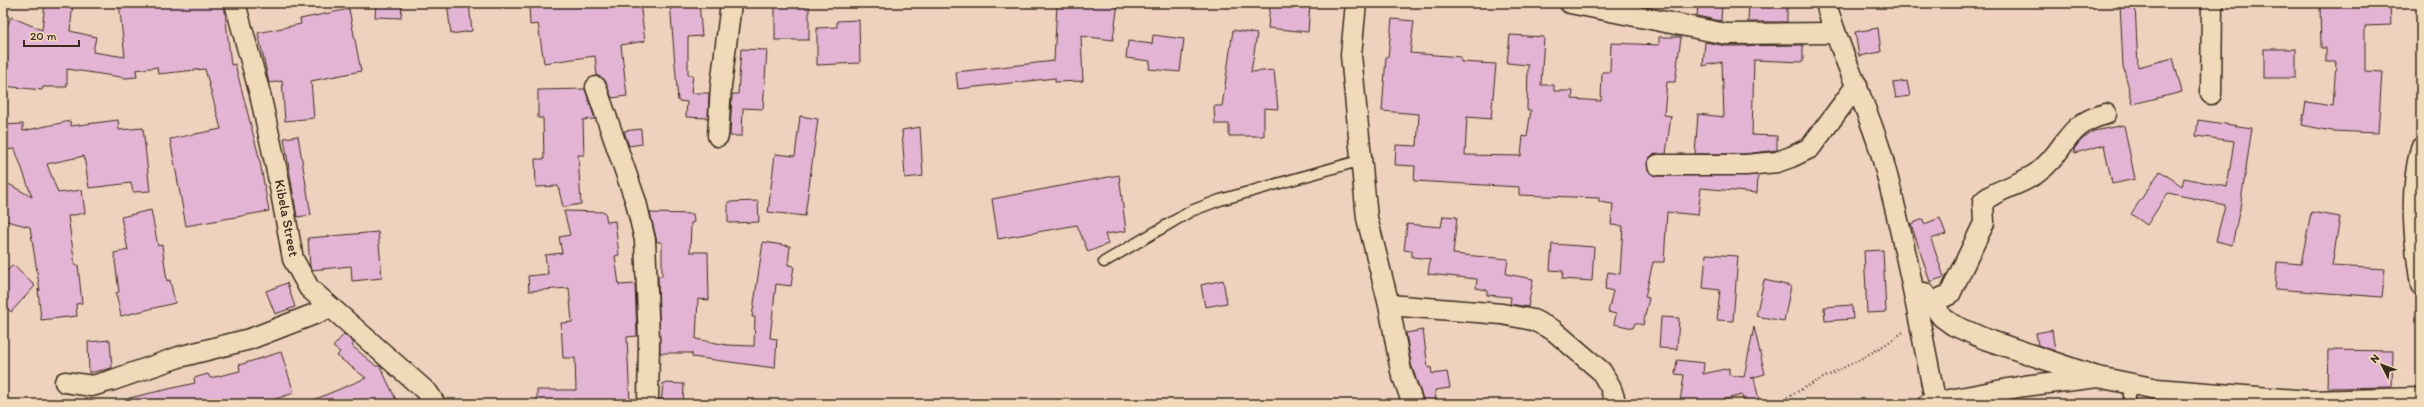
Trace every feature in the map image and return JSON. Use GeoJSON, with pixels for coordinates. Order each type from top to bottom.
{"type":"FeatureCollection","features":[{"type":"Feature","properties":{"kind":"street","name":"Kibela Street"},"geometry":{"type":"LineString","coordinates":[[235,3],[260,94],[278,176],[293,259],[308,288],[428,393],[435,404]]}},
{"type":"Feature","properties":{"kind":"street"},"geometry":{"type":"LineString","coordinates":[[718,136],[721,86],[731,3]]}},
{"type":"Feature","properties":{"kind":"street"},"geometry":{"type":"LineString","coordinates":[[1356,3],[1351,55],[1368,218],[1389,305],[1402,371],[1413,404]]}},
{"type":"Feature","properties":{"kind":"street"},"geometry":{"type":"LineString","coordinates":[[1570,3],[1726,34],[1834,33]]}},
{"type":"Feature","properties":{"kind":"street"},"geometry":{"type":"LineString","coordinates":[[1826,3],[1834,33],[1857,85],[1880,152],[1912,273],[1926,309],[1933,404],[2024,386],[2098,377]]}},
{"type":"Feature","properties":{"kind":"street"},"geometry":{"type":"LineString","coordinates":[[2211,94],[2212,3]]}},
{"type":"Feature","properties":{"kind":"street"},"geometry":{"type":"LineString","coordinates":[[1658,165],[1746,164],[1777,162],[1791,157],[1810,148],[1857,85]]}},
{"type":"Feature","properties":{"kind":"street"},"geometry":{"type":"LineString","coordinates":[[596,87],[636,202],[645,240],[649,341],[648,404]]}},
{"type":"Feature","properties":{"kind":"street"},"geometry":{"type":"LineString","coordinates":[[1926,309],[1950,294],[1984,223],[1983,202],[1987,197],[2007,189],[2037,173],[2052,159],[2077,126],[2092,118],[2106,114]]}},
{"type":"Feature","properties":{"kind":"street"},"geometry":{"type":"LineString","coordinates":[[2421,148],[2416,168],[2414,236],[2421,285]]}},
{"type":"Feature","properties":{"kind":"street"},"geometry":{"type":"LineString","coordinates":[[1389,305],[1502,314],[1533,320],[1553,330],[1601,370],[1610,386],[1616,404]]}},
{"type":"Feature","properties":{"kind":"street"},"geometry":{"type":"LineString","coordinates":[[65,382],[92,386],[179,357],[250,339],[330,308]]}},
{"type":"Feature","properties":{"kind":"street"},"geometry":{"type":"LineString","coordinates":[[1926,309],[1968,332],[2098,377],[2129,384],[2157,389],[2310,402],[2421,398]]}},
{"type":"Feature","properties":{"kind":"lane"},"geometry":{"type":"LineString","coordinates":[[1104,262],[1191,211],[1220,200],[1362,160]]}},
{"type":"Feature","properties":{"kind":"lane"},"geometry":{"type":"LineString","coordinates":[[2128,404],[2129,384]]}},
{"type":"Feature","properties":{"kind":"path"},"geometry":{"type":"LineString","coordinates":[[1777,404],[1812,383],[1883,347],[1907,329],[1926,309]]}},
{"type":"Feature","properties":{"kind":"building"},"geometry":{"type":"Polygon","coordinates":[[[45,3],[73,3],[70,31],[96,37],[93,52],[125,57],[119,3],[224,3],[231,65],[235,64],[259,157],[269,211],[186,226],[170,139],[221,129],[205,69],[158,74],[157,67],[136,70],[137,77],[127,78],[67,69],[67,87],[43,87],[42,90],[3,86],[3,35],[11,17],[42,30],[45,3]]]}},
{"type":"Feature","properties":{"kind":"building"},"geometry":{"type":"Polygon","coordinates":[[[376,3],[402,3],[401,18],[375,17],[376,3]]]}},
{"type":"Feature","properties":{"kind":"building"},"geometry":{"type":"Polygon","coordinates":[[[447,3],[469,3],[472,31],[451,34],[447,3]]]}},
{"type":"Feature","properties":{"kind":"building"},"geometry":{"type":"Polygon","coordinates":[[[529,3],[640,3],[645,41],[621,45],[627,96],[612,98],[604,79],[597,76],[595,56],[544,63],[538,24],[530,25],[529,3]]]}},
{"type":"Feature","properties":{"kind":"building"},"geometry":{"type":"Polygon","coordinates":[[[670,3],[699,3],[702,36],[688,37],[688,75],[693,75],[691,93],[709,93],[708,118],[686,117],[687,102],[678,101],[670,3]]]}},
{"type":"Feature","properties":{"kind":"building"},"geometry":{"type":"Polygon","coordinates":[[[775,3],[809,3],[809,40],[775,40],[775,3]]]}},
{"type":"Feature","properties":{"kind":"building"},"geometry":{"type":"Polygon","coordinates":[[[1057,3],[1118,3],[1113,40],[1081,36],[1083,81],[1055,82],[1055,78],[958,89],[956,72],[1054,61],[1057,3]]]}},
{"type":"Feature","properties":{"kind":"building"},"geometry":{"type":"Polygon","coordinates":[[[1270,3],[1310,3],[1308,32],[1268,28],[1270,3]]]}},
{"type":"Feature","properties":{"kind":"building"},"geometry":{"type":"Polygon","coordinates":[[[1698,3],[1722,3],[1721,21],[1697,16],[1698,3]]]}},
{"type":"Feature","properties":{"kind":"building"},"geometry":{"type":"Polygon","coordinates":[[[1749,3],[1787,3],[1787,22],[1748,22],[1749,3]]]}},
{"type":"Feature","properties":{"kind":"building"},"geometry":{"type":"Polygon","coordinates":[[[2120,3],[2135,3],[2138,67],[2173,58],[2182,92],[2133,104],[2123,66],[2120,3]]]}},
{"type":"Feature","properties":{"kind":"building"},"geometry":{"type":"Polygon","coordinates":[[[2347,3],[2390,3],[2391,25],[2365,26],[2365,71],[2382,72],[2378,133],[2332,131],[2302,125],[2306,102],[2333,106],[2336,62],[2326,62],[2326,48],[2321,48],[2320,6],[2347,5],[2347,3]]]}},
{"type":"Feature","properties":{"kind":"building"},"geometry":{"type":"Polygon","coordinates":[[[349,9],[361,71],[311,81],[314,118],[285,121],[282,81],[269,83],[258,33],[301,24],[300,19],[349,9]]]}},
{"type":"Feature","properties":{"kind":"building"},"geometry":{"type":"Polygon","coordinates":[[[1392,19],[1414,21],[1410,53],[1461,57],[1461,62],[1496,64],[1491,119],[1467,117],[1465,155],[1521,156],[1523,136],[1527,137],[1531,110],[1527,110],[1528,65],[1507,63],[1510,35],[1544,37],[1541,85],[1554,85],[1554,91],[1573,91],[1572,99],[1601,101],[1602,72],[1610,72],[1611,43],[1659,45],[1659,37],[1681,37],[1675,82],[1667,82],[1664,115],[1671,116],[1666,154],[1652,155],[1648,160],[1648,170],[1658,176],[1758,175],[1757,193],[1701,188],[1698,215],[1667,212],[1664,262],[1653,262],[1645,297],[1649,298],[1643,325],[1635,323],[1633,328],[1614,324],[1616,314],[1608,312],[1613,291],[1605,289],[1608,272],[1620,274],[1623,226],[1611,225],[1613,204],[1599,202],[1599,198],[1519,195],[1519,187],[1414,181],[1415,166],[1395,165],[1396,145],[1417,146],[1419,114],[1382,111],[1386,57],[1388,57],[1392,19]]]}},
{"type":"Feature","properties":{"kind":"building"},"geometry":{"type":"Polygon","coordinates":[[[859,20],[860,63],[817,65],[817,28],[837,27],[837,21],[859,20]]]}},
{"type":"Feature","properties":{"kind":"building"},"geometry":{"type":"Polygon","coordinates":[[[1878,28],[1881,52],[1859,56],[1855,32],[1878,28]]]}},
{"type":"Feature","properties":{"kind":"building"},"geometry":{"type":"Polygon","coordinates":[[[1233,30],[1257,34],[1251,72],[1274,70],[1278,109],[1264,108],[1264,136],[1229,136],[1229,124],[1215,124],[1214,106],[1222,106],[1233,30]]]}},
{"type":"Feature","properties":{"kind":"building"},"geometry":{"type":"Polygon","coordinates":[[[1153,35],[1184,39],[1180,72],[1149,69],[1150,61],[1126,58],[1128,41],[1152,44],[1153,35]]]}},
{"type":"Feature","properties":{"kind":"building"},"geometry":{"type":"Polygon","coordinates":[[[1705,42],[1726,46],[1803,45],[1803,62],[1754,60],[1752,135],[1777,136],[1777,150],[1745,154],[1695,154],[1698,114],[1724,117],[1722,62],[1703,66],[1705,42]]]}},
{"type":"Feature","properties":{"kind":"building"},"geometry":{"type":"Polygon","coordinates":[[[741,49],[767,50],[763,109],[743,108],[742,136],[730,136],[732,94],[738,94],[741,49]]]}},
{"type":"Feature","properties":{"kind":"building"},"geometry":{"type":"Polygon","coordinates":[[[2264,49],[2296,49],[2296,78],[2264,78],[2264,49]]]}},
{"type":"Feature","properties":{"kind":"building"},"geometry":{"type":"Polygon","coordinates":[[[1907,81],[1910,96],[1896,98],[1893,83],[1907,81]]]}},
{"type":"Feature","properties":{"kind":"building"},"geometry":{"type":"Polygon","coordinates":[[[585,89],[595,119],[583,120],[584,155],[578,155],[581,204],[563,207],[558,186],[536,187],[535,159],[544,159],[543,118],[538,118],[538,90],[585,89]]]}},
{"type":"Feature","properties":{"kind":"building"},"geometry":{"type":"Polygon","coordinates":[[[800,116],[818,119],[805,216],[768,212],[775,154],[795,156],[800,116]]]}},
{"type":"Feature","properties":{"kind":"building"},"geometry":{"type":"Polygon","coordinates":[[[118,120],[119,130],[143,128],[150,191],[133,192],[131,183],[89,188],[84,156],[47,164],[58,193],[82,190],[85,213],[68,216],[75,265],[78,265],[82,303],[76,304],[77,316],[41,320],[38,289],[40,291],[30,227],[3,220],[3,181],[32,197],[15,149],[3,150],[3,125],[23,124],[23,131],[70,121],[71,126],[118,120]]]}},
{"type":"Feature","properties":{"kind":"building"},"geometry":{"type":"Polygon","coordinates":[[[2198,120],[2252,128],[2240,208],[2232,245],[2216,241],[2225,205],[2168,193],[2147,225],[2131,214],[2160,171],[2182,186],[2184,178],[2227,187],[2234,141],[2196,136],[2198,120]]]}},
{"type":"Feature","properties":{"kind":"building"},"geometry":{"type":"Polygon","coordinates":[[[2124,125],[2135,179],[2112,184],[2104,145],[2075,153],[2074,149],[2082,139],[2094,131],[2124,125]]]}},
{"type":"Feature","properties":{"kind":"building"},"geometry":{"type":"Polygon","coordinates":[[[920,127],[923,176],[905,178],[902,130],[920,127]]]}},
{"type":"Feature","properties":{"kind":"building"},"geometry":{"type":"Polygon","coordinates":[[[641,129],[642,144],[629,146],[624,131],[641,129]]]}},
{"type":"Feature","properties":{"kind":"building"},"geometry":{"type":"Polygon","coordinates":[[[298,136],[311,215],[297,217],[284,138],[298,136]]]}},
{"type":"Feature","properties":{"kind":"building"},"geometry":{"type":"Polygon","coordinates":[[[1119,175],[1126,231],[1105,234],[1108,244],[1088,252],[1077,225],[998,239],[992,199],[1119,175]]]}},
{"type":"Feature","properties":{"kind":"building"},"geometry":{"type":"Polygon","coordinates":[[[758,201],[759,222],[728,223],[728,202],[758,201]]]}},
{"type":"Feature","properties":{"kind":"building"},"geometry":{"type":"Polygon","coordinates":[[[151,210],[158,246],[162,245],[167,281],[170,280],[175,303],[121,316],[116,293],[119,292],[114,253],[128,250],[121,217],[151,210]]]}},
{"type":"Feature","properties":{"kind":"building"},"geometry":{"type":"Polygon","coordinates":[[[564,211],[605,212],[607,222],[615,221],[619,255],[615,256],[619,285],[635,284],[637,336],[627,337],[630,404],[537,404],[537,390],[576,390],[575,358],[563,358],[561,323],[572,322],[569,288],[529,291],[528,276],[548,274],[545,255],[562,253],[559,237],[570,235],[564,211]]]}},
{"type":"Feature","properties":{"kind":"building"},"geometry":{"type":"Polygon","coordinates":[[[2311,212],[2340,217],[2332,266],[2385,269],[2382,297],[2275,289],[2277,262],[2301,264],[2311,212]]]}},
{"type":"Feature","properties":{"kind":"building"},"geometry":{"type":"Polygon","coordinates":[[[650,213],[693,214],[694,222],[691,223],[690,252],[708,252],[709,300],[698,299],[696,339],[727,345],[754,346],[755,317],[752,317],[763,242],[790,246],[788,265],[794,266],[791,286],[776,284],[770,338],[777,339],[775,368],[692,357],[692,353],[660,353],[658,276],[662,276],[662,242],[657,242],[650,213]]]}},
{"type":"Feature","properties":{"kind":"building"},"geometry":{"type":"Polygon","coordinates":[[[1443,216],[1457,217],[1453,254],[1508,259],[1506,274],[1533,279],[1528,307],[1510,304],[1511,297],[1487,295],[1487,290],[1476,288],[1477,279],[1428,274],[1430,259],[1412,257],[1412,251],[1404,250],[1407,224],[1441,227],[1443,216]]]}},
{"type":"Feature","properties":{"kind":"building"},"geometry":{"type":"Polygon","coordinates":[[[1940,218],[1946,234],[1931,239],[1944,277],[1930,282],[1911,224],[1923,219],[1924,224],[1940,218]]]}},
{"type":"Feature","properties":{"kind":"building"},"geometry":{"type":"Polygon","coordinates":[[[378,232],[382,278],[352,281],[351,266],[312,270],[310,267],[308,238],[378,232]]]}},
{"type":"Feature","properties":{"kind":"building"},"geometry":{"type":"Polygon","coordinates":[[[1552,244],[1594,247],[1592,281],[1562,279],[1563,271],[1550,270],[1552,244]]]}},
{"type":"Feature","properties":{"kind":"building"},"geometry":{"type":"Polygon","coordinates":[[[1883,250],[1886,312],[1867,313],[1864,251],[1883,250]]]}},
{"type":"Feature","properties":{"kind":"building"},"geometry":{"type":"Polygon","coordinates":[[[1706,254],[1738,256],[1733,321],[1717,320],[1720,290],[1703,288],[1706,254]]]}},
{"type":"Feature","properties":{"kind":"building"},"geometry":{"type":"Polygon","coordinates":[[[13,265],[35,286],[11,312],[3,304],[3,275],[13,265]]]}},
{"type":"Feature","properties":{"kind":"building"},"geometry":{"type":"Polygon","coordinates":[[[1223,280],[1227,303],[1205,307],[1201,285],[1223,280]]]}},
{"type":"Feature","properties":{"kind":"building"},"geometry":{"type":"Polygon","coordinates":[[[1764,280],[1791,286],[1784,321],[1756,316],[1764,280]]]}},
{"type":"Feature","properties":{"kind":"building"},"geometry":{"type":"Polygon","coordinates":[[[287,283],[295,307],[275,314],[266,291],[287,283]]]}},
{"type":"Feature","properties":{"kind":"building"},"geometry":{"type":"Polygon","coordinates":[[[1852,305],[1853,319],[1825,321],[1824,307],[1852,305]]]}},
{"type":"Feature","properties":{"kind":"building"},"geometry":{"type":"Polygon","coordinates":[[[1661,317],[1679,318],[1677,349],[1659,348],[1661,317]]]}},
{"type":"Feature","properties":{"kind":"building"},"geometry":{"type":"Polygon","coordinates":[[[1754,327],[1765,374],[1751,378],[1754,378],[1759,400],[1744,403],[1742,395],[1706,404],[1680,402],[1684,375],[1675,374],[1677,360],[1704,363],[1703,374],[1729,368],[1729,375],[1744,377],[1754,327]]]}},
{"type":"Feature","properties":{"kind":"building"},"geometry":{"type":"Polygon","coordinates":[[[1423,330],[1428,368],[1431,367],[1432,374],[1447,372],[1450,388],[1435,390],[1436,400],[1424,402],[1411,364],[1406,333],[1423,330]]]}},
{"type":"Feature","properties":{"kind":"building"},"geometry":{"type":"Polygon","coordinates":[[[2052,330],[2055,351],[2038,345],[2036,333],[2052,330]]]}},
{"type":"Feature","properties":{"kind":"building"},"geometry":{"type":"Polygon","coordinates":[[[344,334],[354,343],[352,346],[376,366],[380,366],[398,404],[304,404],[366,378],[337,356],[340,352],[333,347],[344,334]]]}},
{"type":"Feature","properties":{"kind":"building"},"geometry":{"type":"Polygon","coordinates":[[[110,340],[112,368],[89,373],[88,342],[110,340]]]}},
{"type":"Feature","properties":{"kind":"building"},"geometry":{"type":"Polygon","coordinates":[[[2328,350],[2393,351],[2392,387],[2327,388],[2328,350]]]}},
{"type":"Feature","properties":{"kind":"building"},"geometry":{"type":"Polygon","coordinates":[[[281,352],[294,393],[260,404],[129,404],[129,398],[195,383],[194,378],[208,374],[210,378],[240,371],[239,365],[281,352]]]}},
{"type":"Feature","properties":{"kind":"building"},"geometry":{"type":"Polygon","coordinates":[[[663,383],[684,384],[683,404],[661,404],[663,383]]]}}]}
